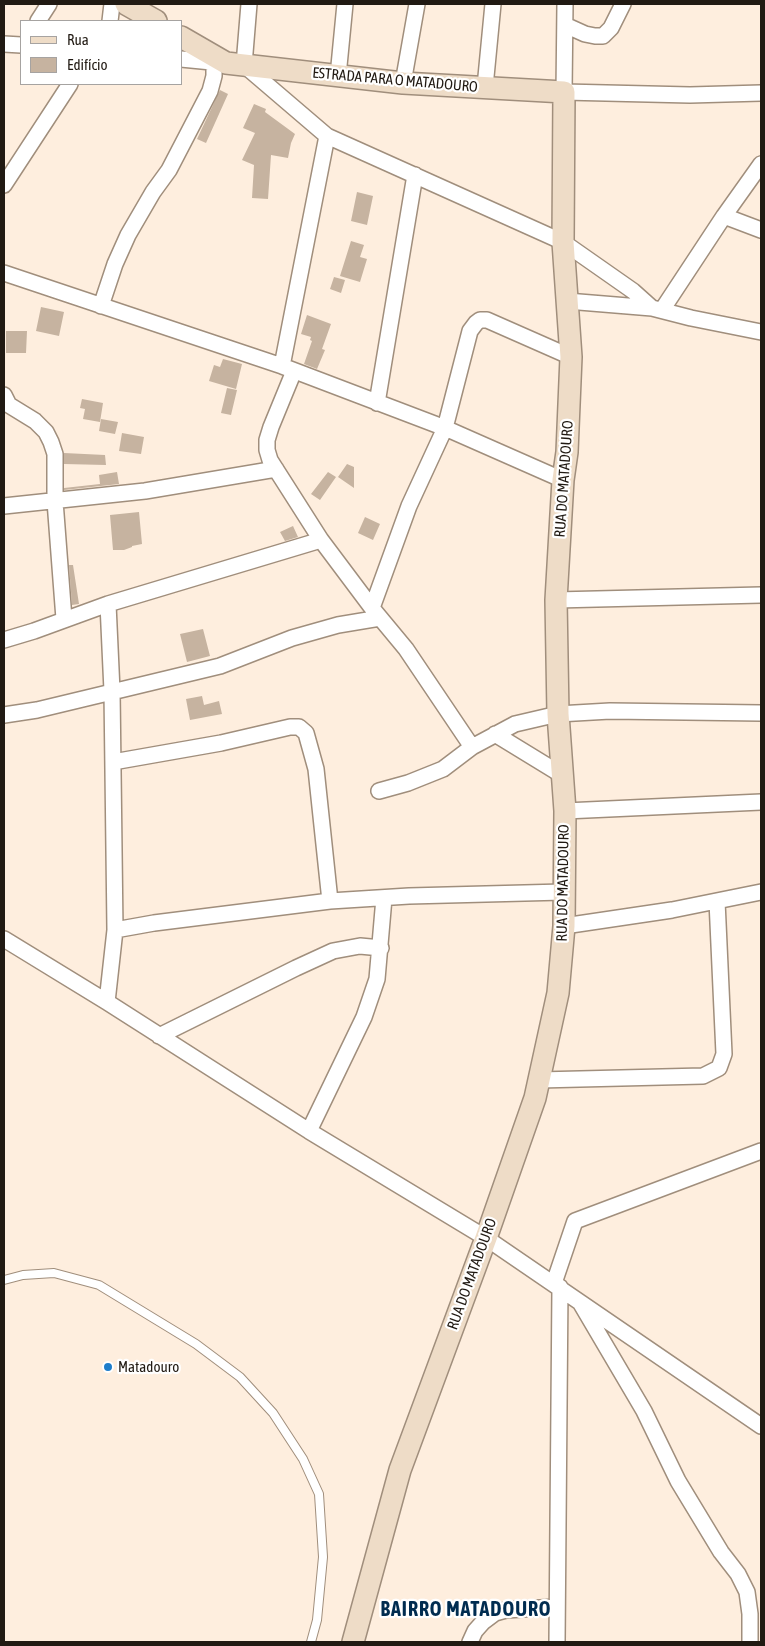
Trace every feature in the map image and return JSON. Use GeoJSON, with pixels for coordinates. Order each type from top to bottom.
{"type":"FeatureCollection","features":[{"type":"Feature","properties":{"kind":"street"},"geometry":{"type":"LineString","coordinates":[[39,20],[48,4]]}},
{"type":"Feature","properties":{"kind":"street"},"geometry":{"type":"LineString","coordinates":[[110,20],[112,4]]}},
{"type":"Feature","properties":{"kind":"street"},"geometry":{"type":"LineString","coordinates":[[126,4],[154,20]]}},
{"type":"Feature","properties":{"kind":"street"},"geometry":{"type":"LineString","coordinates":[[101,306],[115,264],[128,235],[153,192],[169,170],[210,91],[214,76],[228,64],[249,4]]}},
{"type":"Feature","properties":{"kind":"street"},"geometry":{"type":"LineString","coordinates":[[338,76],[345,4]]}},
{"type":"Feature","properties":{"kind":"street"},"geometry":{"type":"LineString","coordinates":[[402,83],[417,4]]}},
{"type":"Feature","properties":{"kind":"street"},"geometry":{"type":"LineString","coordinates":[[485,88],[493,4]]}},
{"type":"Feature","properties":{"kind":"street"},"geometry":{"type":"LineString","coordinates":[[565,4],[564,92],[690,95],[761,93]]}},
{"type":"Feature","properties":{"kind":"street"},"geometry":{"type":"LineString","coordinates":[[565,26],[585,34],[603,36],[611,28],[623,4]]}},
{"type":"Feature","properties":{"kind":"street","name":"ESTRADA PARA O MATADOURO"},"geometry":{"type":"LineString","coordinates":[[182,38],[228,64]]}},
{"type":"Feature","properties":{"kind":"street"},"geometry":{"type":"LineString","coordinates":[[4,44],[20,45]]}},
{"type":"Feature","properties":{"kind":"street","name":"ESTRADA PARA O MATADOURO"},"geometry":{"type":"LineString","coordinates":[[182,59],[402,83],[564,92]]}},
{"type":"Feature","properties":{"kind":"street"},"geometry":{"type":"LineString","coordinates":[[228,64],[327,136],[563,242],[657,309]]}},
{"type":"Feature","properties":{"kind":"street"},"geometry":{"type":"LineString","coordinates":[[4,186],[69,85]]}},
{"type":"Feature","properties":{"kind":"street","name":"RUA DO MATADOURO"},"geometry":{"type":"LineString","coordinates":[[353,1642],[400,1470],[486,1238],[535,1098],[558,993],[564,926],[565,811],[558,714],[556,600],[563,480],[567,452],[571,357],[563,242],[564,92]]}},
{"type":"Feature","properties":{"kind":"street"},"geometry":{"type":"LineString","coordinates":[[327,136],[288,368],[267,440],[267,450],[270,460],[320,540],[406,649],[472,747]]}},
{"type":"Feature","properties":{"kind":"street"},"geometry":{"type":"LineString","coordinates":[[657,309],[761,164]]}},
{"type":"Feature","properties":{"kind":"street"},"geometry":{"type":"LineString","coordinates":[[377,403],[415,176]]}},
{"type":"Feature","properties":{"kind":"street"},"geometry":{"type":"LineString","coordinates":[[724,216],[761,230]]}},
{"type":"Feature","properties":{"kind":"street"},"geometry":{"type":"LineString","coordinates":[[4,273],[288,368],[445,428],[563,480]]}},
{"type":"Feature","properties":{"kind":"street"},"geometry":{"type":"LineString","coordinates":[[567,301],[657,309],[761,332]]}},
{"type":"Feature","properties":{"kind":"street"},"geometry":{"type":"LineString","coordinates":[[376,613],[410,506],[445,428],[470,331],[480,320],[488,320],[571,357]]}},
{"type":"Feature","properties":{"kind":"street"},"geometry":{"type":"LineString","coordinates":[[4,399],[13,408],[34,421],[46,432],[55,454],[55,501],[64,619]]}},
{"type":"Feature","properties":{"kind":"street"},"geometry":{"type":"LineString","coordinates":[[4,506],[145,492],[276,469]]}},
{"type":"Feature","properties":{"kind":"street"},"geometry":{"type":"LineString","coordinates":[[4,640],[108,604],[320,540]]}},
{"type":"Feature","properties":{"kind":"street"},"geometry":{"type":"LineString","coordinates":[[556,600],[761,595]]}},
{"type":"Feature","properties":{"kind":"street"},"geometry":{"type":"LineString","coordinates":[[107,1002],[115,930],[112,691],[108,604]]}},
{"type":"Feature","properties":{"kind":"street"},"geometry":{"type":"LineString","coordinates":[[4,715],[37,710],[220,666],[292,638],[376,613]]}},
{"type":"Feature","properties":{"kind":"street"},"geometry":{"type":"LineString","coordinates":[[379,791],[408,783],[442,769],[472,747],[515,724],[558,714],[610,711],[761,713]]}},
{"type":"Feature","properties":{"kind":"street"},"geometry":{"type":"LineString","coordinates":[[113,762],[222,743],[290,727],[299,727],[306,733],[316,769],[330,901]]}},
{"type":"Feature","properties":{"kind":"street"},"geometry":{"type":"LineString","coordinates":[[495,734],[562,775]]}},
{"type":"Feature","properties":{"kind":"street"},"geometry":{"type":"LineString","coordinates":[[565,811],[761,802]]}},
{"type":"Feature","properties":{"kind":"street"},"geometry":{"type":"LineString","coordinates":[[115,930],[154,923],[330,901],[409,896],[563,892]]}},
{"type":"Feature","properties":{"kind":"street"},"geometry":{"type":"LineString","coordinates":[[564,926],[672,910],[761,892]]}},
{"type":"Feature","properties":{"kind":"street"},"geometry":{"type":"LineString","coordinates":[[309,1131],[364,1017],[377,980],[384,898]]}},
{"type":"Feature","properties":{"kind":"street"},"geometry":{"type":"LineString","coordinates":[[539,1080],[704,1076],[719,1068],[724,1054],[717,901]]}},
{"type":"Feature","properties":{"kind":"street"},"geometry":{"type":"LineString","coordinates":[[4,939],[107,1002],[309,1131],[486,1238],[761,1426]]}},
{"type":"Feature","properties":{"kind":"street"},"geometry":{"type":"LineString","coordinates":[[159,1036],[333,951],[360,946],[381,948]]}},
{"type":"Feature","properties":{"kind":"street"},"geometry":{"type":"LineString","coordinates":[[557,1642],[557,1285],[575,1221],[761,1151]]}},
{"type":"Feature","properties":{"kind":"street"},"geometry":{"type":"LineString","coordinates":[[578,1300],[644,1411],[678,1481],[744,1586],[747,1592],[750,1614],[750,1642]]}},
{"type":"Feature","properties":{"kind":"street"},"geometry":{"type":"LineString","coordinates":[[470,1642],[479,1626],[496,1613],[506,1610],[557,1607]]}},
{"type":"Feature","properties":{"kind":"lane"},"geometry":{"type":"LineString","coordinates":[[4,1280],[23,1275],[54,1273],[100,1285],[196,1344],[240,1377],[273,1414],[303,1459],[319,1494],[323,1557],[317,1620],[311,1642]]}},
{"type":"Feature","properties":{"kind":"building"},"geometry":{"type":"Polygon","coordinates":[[[220,90],[228,94],[206,143],[197,139],[220,90]]]}},
{"type":"Feature","properties":{"kind":"building"},"geometry":{"type":"Polygon","coordinates":[[[254,104],[266,109],[265,112],[295,134],[288,158],[271,155],[268,199],[252,198],[254,165],[242,160],[255,133],[243,128],[254,104]]]}},
{"type":"Feature","properties":{"kind":"building"},"geometry":{"type":"Polygon","coordinates":[[[357,192],[373,196],[367,225],[351,221],[357,192]]]}},
{"type":"Feature","properties":{"kind":"building"},"geometry":{"type":"Polygon","coordinates":[[[351,241],[364,245],[360,257],[367,259],[360,282],[340,276],[351,241]]]}},
{"type":"Feature","properties":{"kind":"building"},"geometry":{"type":"Polygon","coordinates":[[[334,277],[345,280],[341,293],[330,289],[334,277]]]}},
{"type":"Feature","properties":{"kind":"building"},"geometry":{"type":"Polygon","coordinates":[[[41,307],[64,312],[59,336],[36,331],[41,307]]]}},
{"type":"Feature","properties":{"kind":"building"},"geometry":{"type":"Polygon","coordinates":[[[307,315],[331,324],[322,349],[325,350],[317,369],[304,364],[312,341],[310,340],[311,337],[301,334],[307,315]]]}},
{"type":"Feature","properties":{"kind":"building"},"geometry":{"type":"Polygon","coordinates":[[[6,331],[27,331],[26,353],[6,353],[6,331]]]}},
{"type":"Feature","properties":{"kind":"building"},"geometry":{"type":"Polygon","coordinates":[[[223,359],[242,364],[236,389],[209,381],[214,365],[220,367],[223,359]]]}},
{"type":"Feature","properties":{"kind":"building"},"geometry":{"type":"Polygon","coordinates":[[[227,388],[237,390],[231,415],[221,413],[227,388]]]}},
{"type":"Feature","properties":{"kind":"building"},"geometry":{"type":"Polygon","coordinates":[[[82,399],[103,403],[100,422],[83,419],[85,409],[80,408],[82,399]]]}},
{"type":"Feature","properties":{"kind":"building"},"geometry":{"type":"Polygon","coordinates":[[[101,419],[118,422],[115,434],[99,431],[101,419]]]}},
{"type":"Feature","properties":{"kind":"building"},"geometry":{"type":"Polygon","coordinates":[[[122,433],[144,437],[141,454],[119,451],[122,433]]]}},
{"type":"Feature","properties":{"kind":"building"},"geometry":{"type":"Polygon","coordinates":[[[64,453],[105,455],[106,465],[64,464],[64,453]]]}},
{"type":"Feature","properties":{"kind":"building"},"geometry":{"type":"Polygon","coordinates":[[[347,464],[354,467],[354,488],[338,477],[347,464]]]}},
{"type":"Feature","properties":{"kind":"building"},"geometry":{"type":"Polygon","coordinates":[[[117,472],[119,484],[64,490],[64,488],[100,484],[99,475],[117,472]]]}},
{"type":"Feature","properties":{"kind":"building"},"geometry":{"type":"Polygon","coordinates":[[[328,472],[336,477],[320,500],[311,494],[328,472]]]}},
{"type":"Feature","properties":{"kind":"building"},"geometry":{"type":"Polygon","coordinates":[[[139,512],[142,544],[124,550],[113,550],[110,515],[139,512]]]}},
{"type":"Feature","properties":{"kind":"building"},"geometry":{"type":"Polygon","coordinates":[[[365,517],[380,524],[373,540],[358,533],[365,517]]]}},
{"type":"Feature","properties":{"kind":"building"},"geometry":{"type":"Polygon","coordinates":[[[293,526],[298,537],[285,541],[280,532],[293,526]]]}},
{"type":"Feature","properties":{"kind":"building"},"geometry":{"type":"Polygon","coordinates":[[[69,565],[73,565],[79,604],[72,605],[69,565]]]}},
{"type":"Feature","properties":{"kind":"building"},"geometry":{"type":"Polygon","coordinates":[[[203,629],[210,656],[187,662],[180,634],[203,629]]]}},
{"type":"Feature","properties":{"kind":"building"},"geometry":{"type":"Polygon","coordinates":[[[202,696],[204,705],[219,701],[222,714],[190,720],[186,699],[202,696]]]}},
{"type":"Feature","properties":{"kind":"place","name":"Matadouro"},"geometry":{"type":"Point","coordinates":[108,1367]}},
{"type":"Feature","properties":{"kind":"district","name":"BAIRRO MATADOURO"},"geometry":{"type":"Point","coordinates":[466,1610]}}]}
